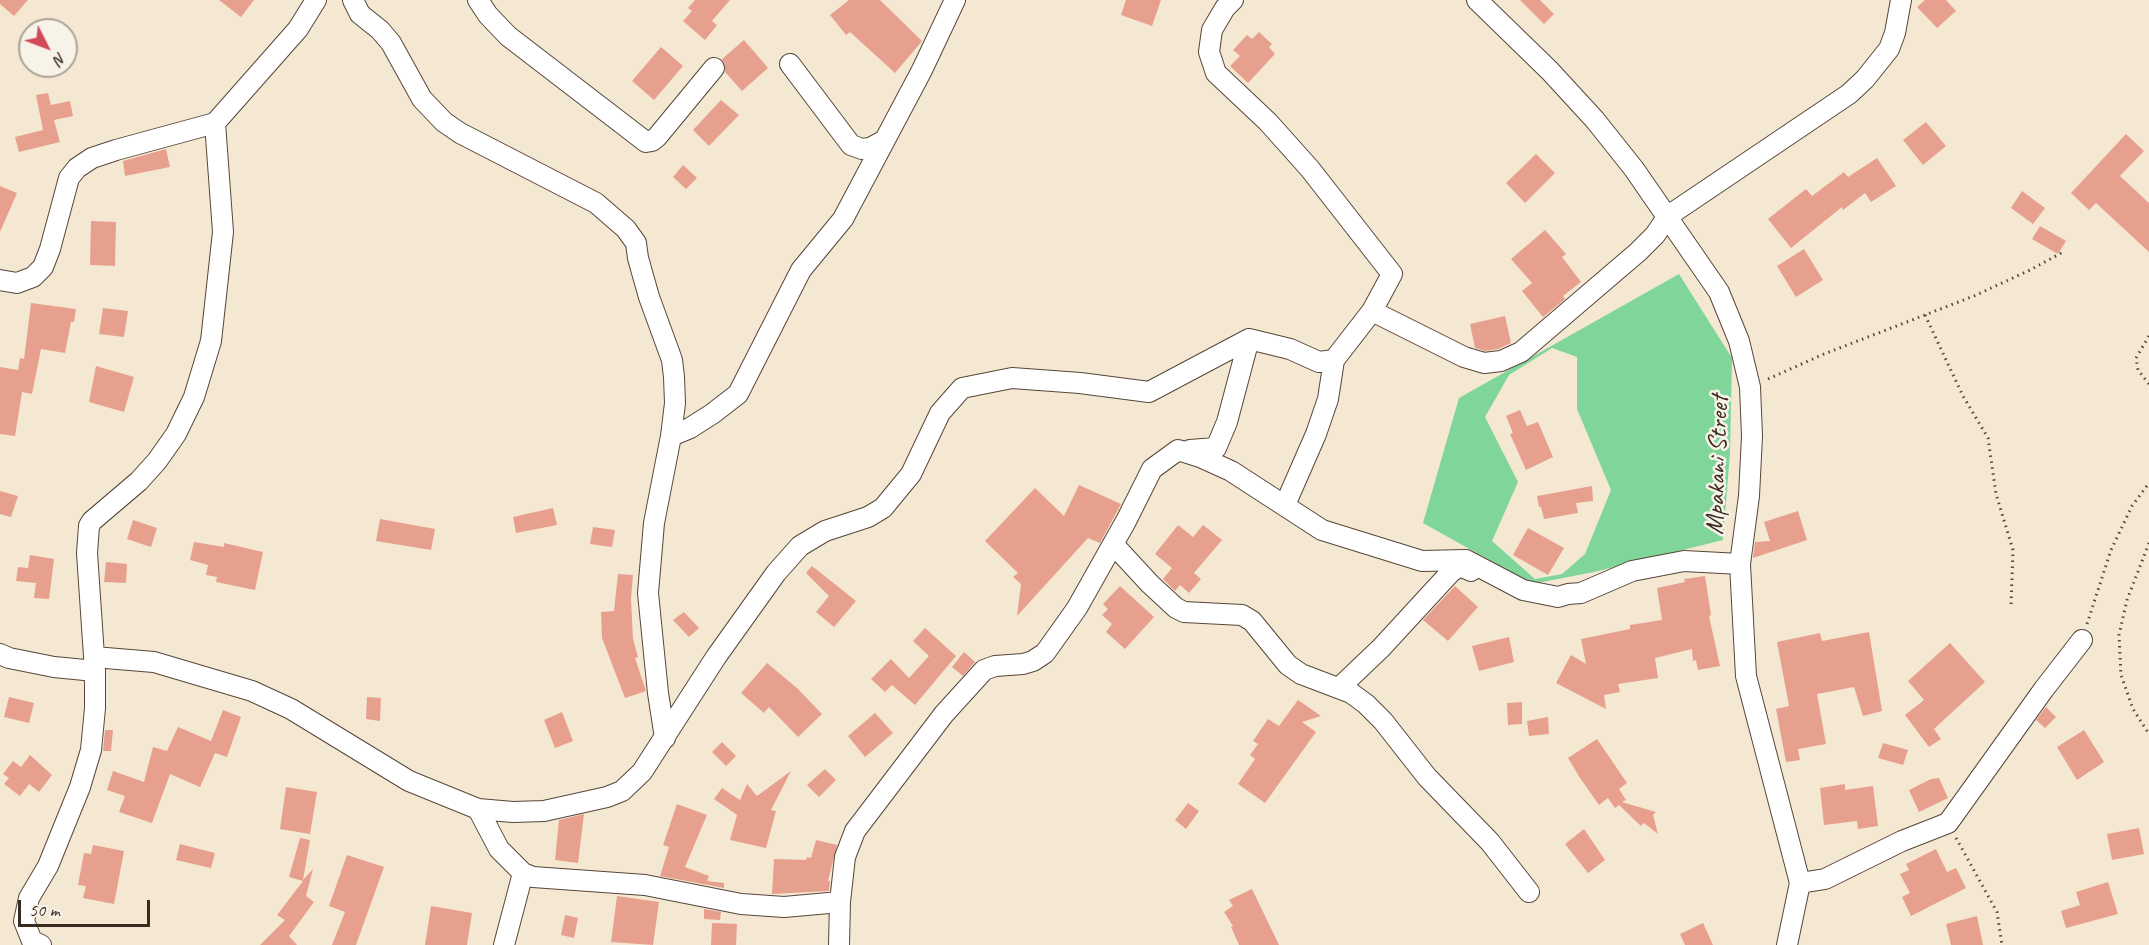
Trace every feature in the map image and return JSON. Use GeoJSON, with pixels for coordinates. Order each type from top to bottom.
{"type":"FeatureCollection","features":[{"type":"Feature","properties":{"kind":"street"},"geometry":{"type":"LineString","coordinates":[[0,280],[17,283],[33,277],[43,267],[69,178],[77,168],[92,158],[116,150],[215,123],[298,29],[316,0]]}},
{"type":"Feature","properties":{"kind":"street"},"geometry":{"type":"LineString","coordinates":[[353,0],[360,14],[380,30],[391,43],[422,99],[444,122],[460,133],[596,203],[626,228],[636,243],[649,297],[672,360],[675,403],[654,523],[648,592],[665,738]]}},
{"type":"Feature","properties":{"kind":"street"},"geometry":{"type":"LineString","coordinates":[[478,0],[488,15],[508,36],[646,142],[657,137],[714,68]]}},
{"type":"Feature","properties":{"kind":"street"},"geometry":{"type":"LineString","coordinates":[[671,436],[705,419],[738,394],[801,270],[843,219],[922,70],[955,0]]}},
{"type":"Feature","properties":{"kind":"street"},"geometry":{"type":"LineString","coordinates":[[1233,0],[1225,8],[1212,30],[1209,52],[1216,73],[1268,122],[1310,169],[1392,274],[1372,311],[1334,360],[1328,399],[1316,434],[1285,505]]}},
{"type":"Feature","properties":{"kind":"street","name":"Mpakani Street"},"geometry":{"type":"LineString","coordinates":[[1477,0],[1550,71],[1595,120],[1668,216],[1719,292],[1739,340],[1750,387],[1752,446],[1749,496],[1740,564],[1746,676],[1800,883],[1787,945]]}},
{"type":"Feature","properties":{"kind":"street"},"geometry":{"type":"LineString","coordinates":[[1372,311],[1464,357],[1484,363],[1502,361],[1521,352],[1614,274],[1655,235],[1668,216],[1849,94],[1865,79],[1889,48],[1895,33],[1901,0]]}},
{"type":"Feature","properties":{"kind":"street"},"geometry":{"type":"LineString","coordinates":[[790,64],[851,145],[862,149],[870,148],[885,140]]}},
{"type":"Feature","properties":{"kind":"street"},"geometry":{"type":"LineString","coordinates":[[40,945],[32,940],[24,921],[29,898],[48,866],[80,787],[91,750],[95,708],[87,553],[89,526],[139,481],[176,434],[194,397],[211,341],[223,232],[215,123]]}},
{"type":"Feature","properties":{"kind":"street"},"geometry":{"type":"LineString","coordinates":[[0,654],[54,667],[154,662],[252,691],[291,709],[410,781],[478,809],[513,812],[544,811],[607,798],[622,791],[642,772],[716,657],[776,573],[800,546],[825,531],[868,518],[883,508],[911,474],[940,413],[962,388],[1012,378],[1080,383],[1149,392],[1248,339],[1290,349],[1318,362],[1334,360]]}},
{"type":"Feature","properties":{"kind":"street"},"geometry":{"type":"LineString","coordinates":[[839,945],[844,857],[855,831],[944,714],[984,670],[994,666],[1033,662],[1045,653],[1077,608],[1152,469],[1178,450],[1216,448],[1227,422],[1248,339]]}},
{"type":"Feature","properties":{"kind":"street"},"geometry":{"type":"LineString","coordinates":[[1178,450],[1231,471],[1322,530],[1422,561],[1466,560],[1523,590],[1558,597],[1581,593],[1632,571],[1684,561],[1740,564]]}},
{"type":"Feature","properties":{"kind":"street"},"geometry":{"type":"LineString","coordinates":[[1113,544],[1150,585],[1176,608],[1184,612],[1242,615],[1252,621],[1288,665],[1302,674],[1352,693],[1366,704],[1383,721],[1427,777],[1490,842],[1529,892]]}},
{"type":"Feature","properties":{"kind":"street"},"geometry":{"type":"LineString","coordinates":[[1339,688],[1381,648],[1451,572],[1460,566],[1522,598],[1566,604]]}},
{"type":"Feature","properties":{"kind":"street"},"geometry":{"type":"LineString","coordinates":[[1800,883],[1825,879],[1902,841],[1948,824],[2044,689],[2082,640]]}},
{"type":"Feature","properties":{"kind":"street"},"geometry":{"type":"LineString","coordinates":[[478,809],[499,849],[523,873],[533,877],[645,885],[741,904],[784,907],[840,902]]}},
{"type":"Feature","properties":{"kind":"street"},"geometry":{"type":"LineString","coordinates":[[504,945],[523,873]]}},
{"type":"Feature","properties":{"kind":"path"},"geometry":{"type":"LineString","coordinates":[[1750,387],[1824,354],[2030,270],[2065,251]]}},
{"type":"Feature","properties":{"kind":"path"},"geometry":{"type":"LineString","coordinates":[[1924,315],[1963,396],[1988,438],[1996,494],[2013,550],[2012,606]]}},
{"type":"Feature","properties":{"kind":"path"},"geometry":{"type":"LineString","coordinates":[[2149,336],[2136,358],[2138,370],[2149,384]]}},
{"type":"Feature","properties":{"kind":"path"},"geometry":{"type":"LineString","coordinates":[[2082,640],[2111,550],[2132,506],[2149,483]]}},
{"type":"Feature","properties":{"kind":"path"},"geometry":{"type":"LineString","coordinates":[[2149,543],[2127,600],[2119,635],[2121,675],[2133,709],[2149,734]]}},
{"type":"Feature","properties":{"kind":"path"},"geometry":{"type":"LineString","coordinates":[[1948,824],[1997,912],[2002,945]]}},
{"type":"Feature","properties":{"kind":"green space"},"geometry":{"type":"Polygon","coordinates":[[[1679,274],[1732,358],[1730,453],[1723,540],[1594,572],[1532,584],[1423,523],[1459,398],[1679,274]],[[1552,348],[1509,375],[1485,417],[1518,482],[1492,541],[1535,579],[1562,574],[1585,554],[1611,490],[1577,409],[1577,357],[1552,348]]]}},
{"type":"Feature","properties":{"kind":"building"},"geometry":{"type":"Polygon","coordinates":[[[0,0],[28,0],[14,16],[0,4],[0,0]]]}},
{"type":"Feature","properties":{"kind":"building"},"geometry":{"type":"Polygon","coordinates":[[[219,0],[254,0],[241,17],[219,0]]]}},
{"type":"Feature","properties":{"kind":"building"},"geometry":{"type":"Polygon","coordinates":[[[695,0],[730,0],[712,21],[717,25],[705,40],[683,21],[692,11],[688,8],[695,0]]]}},
{"type":"Feature","properties":{"kind":"building"},"geometry":{"type":"Polygon","coordinates":[[[849,0],[880,0],[922,41],[895,73],[850,32],[846,35],[830,15],[849,0]]]}},
{"type":"Feature","properties":{"kind":"building"},"geometry":{"type":"Polygon","coordinates":[[[1126,0],[1161,0],[1152,26],[1121,15],[1126,0]]]}},
{"type":"Feature","properties":{"kind":"building"},"geometry":{"type":"Polygon","coordinates":[[[1520,0],[1540,0],[1554,14],[1544,24],[1520,0]]]}},
{"type":"Feature","properties":{"kind":"building"},"geometry":{"type":"Polygon","coordinates":[[[1925,0],[1946,0],[1956,11],[1937,28],[1917,7],[1925,0]]]}},
{"type":"Feature","properties":{"kind":"building"},"geometry":{"type":"Polygon","coordinates":[[[1259,32],[1272,44],[1269,47],[1275,54],[1248,83],[1230,66],[1240,56],[1233,50],[1247,35],[1252,39],[1259,32]]]}},
{"type":"Feature","properties":{"kind":"building"},"geometry":{"type":"Polygon","coordinates":[[[744,40],[768,68],[742,91],[725,72],[722,59],[744,40]]]}},
{"type":"Feature","properties":{"kind":"building"},"geometry":{"type":"Polygon","coordinates":[[[661,47],[683,66],[654,100],[632,81],[661,47]]]}},
{"type":"Feature","properties":{"kind":"building"},"geometry":{"type":"Polygon","coordinates":[[[48,93],[51,105],[70,101],[73,116],[54,120],[60,142],[19,152],[15,137],[43,130],[36,95],[48,93]]]}},
{"type":"Feature","properties":{"kind":"building"},"geometry":{"type":"Polygon","coordinates":[[[721,100],[739,115],[709,146],[693,130],[721,100]]]}},
{"type":"Feature","properties":{"kind":"building"},"geometry":{"type":"Polygon","coordinates":[[[1926,122],[1946,146],[1923,165],[1903,140],[1926,122]]]}},
{"type":"Feature","properties":{"kind":"building"},"geometry":{"type":"Polygon","coordinates":[[[2126,134],[2144,151],[2120,176],[2149,203],[2149,252],[2096,203],[2089,210],[2071,193],[2126,134]]]}},
{"type":"Feature","properties":{"kind":"building"},"geometry":{"type":"Polygon","coordinates":[[[166,149],[170,167],[125,176],[123,161],[166,149]]]}},
{"type":"Feature","properties":{"kind":"building"},"geometry":{"type":"Polygon","coordinates":[[[1536,154],[1555,173],[1525,203],[1506,183],[1536,154]]]}},
{"type":"Feature","properties":{"kind":"building"},"geometry":{"type":"Polygon","coordinates":[[[1877,158],[1896,186],[1871,202],[1865,193],[1843,210],[1842,207],[1791,248],[1768,219],[1806,189],[1812,196],[1844,172],[1848,177],[1877,158]]]}},
{"type":"Feature","properties":{"kind":"building"},"geometry":{"type":"Polygon","coordinates":[[[683,165],[697,178],[686,189],[673,177],[683,165]]]}},
{"type":"Feature","properties":{"kind":"building"},"geometry":{"type":"Polygon","coordinates":[[[0,186],[17,193],[0,232],[0,186]]]}},
{"type":"Feature","properties":{"kind":"building"},"geometry":{"type":"Polygon","coordinates":[[[2022,191],[2045,208],[2033,224],[2011,208],[2022,191]]]}},
{"type":"Feature","properties":{"kind":"building"},"geometry":{"type":"Polygon","coordinates":[[[91,221],[116,222],[115,266],[90,265],[91,221]]]}},
{"type":"Feature","properties":{"kind":"building"},"geometry":{"type":"Polygon","coordinates":[[[2040,226],[2066,241],[2058,254],[2032,239],[2040,226]]]}},
{"type":"Feature","properties":{"kind":"building"},"geometry":{"type":"Polygon","coordinates":[[[1545,230],[1566,254],[1562,257],[1581,282],[1563,296],[1565,299],[1543,317],[1522,291],[1532,283],[1511,259],[1545,230]]]}},
{"type":"Feature","properties":{"kind":"building"},"geometry":{"type":"Polygon","coordinates":[[[1804,249],[1823,280],[1796,297],[1777,266],[1804,249]]]}},
{"type":"Feature","properties":{"kind":"building"},"geometry":{"type":"Polygon","coordinates":[[[31,303],[76,309],[74,322],[71,322],[65,353],[41,349],[32,394],[22,392],[15,436],[0,434],[0,367],[18,370],[20,358],[24,359],[31,303]]]}},
{"type":"Feature","properties":{"kind":"building"},"geometry":{"type":"Polygon","coordinates":[[[103,308],[128,311],[124,337],[99,334],[103,308]]]}},
{"type":"Feature","properties":{"kind":"building"},"geometry":{"type":"Polygon","coordinates":[[[1505,316],[1511,343],[1498,349],[1485,351],[1475,348],[1470,324],[1505,316]]]}},
{"type":"Feature","properties":{"kind":"building"},"geometry":{"type":"Polygon","coordinates":[[[96,366],[134,377],[124,412],[89,402],[96,366]]]}},
{"type":"Feature","properties":{"kind":"building"},"geometry":{"type":"Polygon","coordinates":[[[1520,410],[1527,426],[1538,422],[1553,457],[1526,470],[1510,434],[1513,433],[1506,416],[1520,410]]]}},
{"type":"Feature","properties":{"kind":"building"},"geometry":{"type":"Polygon","coordinates":[[[1079,485],[1121,504],[1100,543],[1088,538],[1017,616],[1021,584],[1013,577],[1018,573],[985,541],[1035,488],[1064,516],[1079,485]]]}},
{"type":"Feature","properties":{"kind":"building"},"geometry":{"type":"Polygon","coordinates":[[[1592,486],[1593,501],[1576,503],[1578,513],[1544,519],[1537,496],[1592,486]]]}},
{"type":"Feature","properties":{"kind":"building"},"geometry":{"type":"Polygon","coordinates":[[[0,491],[18,496],[11,517],[0,514],[0,491]]]}},
{"type":"Feature","properties":{"kind":"building"},"geometry":{"type":"Polygon","coordinates":[[[553,508],[557,525],[516,533],[513,517],[553,508]]]}},
{"type":"Feature","properties":{"kind":"building"},"geometry":{"type":"Polygon","coordinates":[[[1798,511],[1807,540],[1753,558],[1755,542],[1770,541],[1764,522],[1798,511]]]}},
{"type":"Feature","properties":{"kind":"building"},"geometry":{"type":"Polygon","coordinates":[[[380,519],[435,529],[431,550],[376,541],[380,519]]]}},
{"type":"Feature","properties":{"kind":"building"},"geometry":{"type":"Polygon","coordinates":[[[133,520],[157,528],[151,547],[127,539],[133,520]]]}},
{"type":"Feature","properties":{"kind":"building"},"geometry":{"type":"Polygon","coordinates":[[[1178,525],[1193,537],[1203,525],[1222,540],[1194,573],[1201,579],[1189,593],[1180,585],[1175,591],[1163,579],[1172,568],[1155,554],[1178,525]]]}},
{"type":"Feature","properties":{"kind":"building"},"geometry":{"type":"Polygon","coordinates":[[[593,527],[615,530],[612,547],[590,544],[593,527]]]}},
{"type":"Feature","properties":{"kind":"building"},"geometry":{"type":"Polygon","coordinates":[[[1528,528],[1564,548],[1548,575],[1513,555],[1528,528]]]}},
{"type":"Feature","properties":{"kind":"building"},"geometry":{"type":"Polygon","coordinates":[[[194,542],[224,547],[224,543],[263,552],[255,590],[216,582],[217,577],[206,575],[208,565],[190,560],[194,542]]]}},
{"type":"Feature","properties":{"kind":"building"},"geometry":{"type":"Polygon","coordinates":[[[30,555],[54,559],[49,599],[34,598],[36,583],[16,581],[18,567],[28,568],[30,555]]]}},
{"type":"Feature","properties":{"kind":"building"},"geometry":{"type":"Polygon","coordinates":[[[106,562],[127,564],[126,583],[104,582],[106,562]]]}},
{"type":"Feature","properties":{"kind":"building"},"geometry":{"type":"Polygon","coordinates":[[[812,566],[856,601],[834,627],[816,612],[829,596],[806,573],[812,566]]]}},
{"type":"Feature","properties":{"kind":"building"},"geometry":{"type":"Polygon","coordinates":[[[618,574],[633,575],[631,599],[633,639],[638,657],[635,658],[646,691],[625,698],[602,638],[601,612],[614,611],[618,574]]]}},
{"type":"Feature","properties":{"kind":"building"},"geometry":{"type":"Polygon","coordinates":[[[1705,576],[1711,615],[1709,616],[1720,666],[1698,670],[1696,660],[1693,661],[1692,649],[1655,658],[1658,678],[1618,684],[1620,692],[1604,695],[1606,709],[1556,683],[1571,655],[1586,664],[1581,639],[1630,629],[1630,625],[1662,620],[1657,588],[1685,582],[1684,579],[1705,576]]]}},
{"type":"Feature","properties":{"kind":"building"},"geometry":{"type":"Polygon","coordinates":[[[1120,586],[1154,617],[1125,649],[1106,632],[1112,624],[1102,615],[1108,609],[1103,604],[1120,586]]]}},
{"type":"Feature","properties":{"kind":"building"},"geometry":{"type":"Polygon","coordinates":[[[1455,586],[1478,607],[1448,641],[1423,620],[1455,586]]]}},
{"type":"Feature","properties":{"kind":"building"},"geometry":{"type":"Polygon","coordinates":[[[684,612],[699,628],[689,637],[673,620],[684,612]]]}},
{"type":"Feature","properties":{"kind":"building"},"geometry":{"type":"Polygon","coordinates":[[[925,628],[956,656],[915,705],[892,685],[885,692],[871,679],[891,659],[909,678],[929,656],[913,641],[925,628]]]}},
{"type":"Feature","properties":{"kind":"building"},"geometry":{"type":"Polygon","coordinates":[[[1869,632],[1882,711],[1863,716],[1854,687],[1817,694],[1826,744],[1798,749],[1800,760],[1786,762],[1776,709],[1789,706],[1777,642],[1820,633],[1822,641],[1869,632]]]}},
{"type":"Feature","properties":{"kind":"building"},"geometry":{"type":"Polygon","coordinates":[[[1509,637],[1514,662],[1479,671],[1472,646],[1509,637]]]}},
{"type":"Feature","properties":{"kind":"building"},"geometry":{"type":"Polygon","coordinates":[[[1950,643],[1985,682],[1934,729],[1941,739],[1929,747],[1905,715],[1924,700],[1908,681],[1950,643]]]}},
{"type":"Feature","properties":{"kind":"building"},"geometry":{"type":"Polygon","coordinates":[[[964,652],[975,662],[963,676],[952,667],[964,652]]]}},
{"type":"Feature","properties":{"kind":"building"},"geometry":{"type":"Polygon","coordinates":[[[767,663],[797,688],[822,714],[798,737],[769,707],[764,713],[741,693],[767,663]]]}},
{"type":"Feature","properties":{"kind":"building"},"geometry":{"type":"Polygon","coordinates":[[[9,697],[34,703],[29,723],[4,717],[9,697]]]}},
{"type":"Feature","properties":{"kind":"building"},"geometry":{"type":"Polygon","coordinates":[[[367,697],[381,698],[380,721],[366,719],[367,697]]]}},
{"type":"Feature","properties":{"kind":"building"},"geometry":{"type":"Polygon","coordinates":[[[1298,700],[1321,716],[1302,722],[1316,732],[1265,803],[1238,784],[1255,759],[1250,755],[1258,744],[1253,741],[1268,719],[1279,726],[1298,700]]]}},
{"type":"Feature","properties":{"kind":"building"},"geometry":{"type":"Polygon","coordinates":[[[1522,702],[1522,724],[1508,725],[1507,703],[1522,702]]]}},
{"type":"Feature","properties":{"kind":"building"},"geometry":{"type":"Polygon","coordinates":[[[2046,707],[2056,717],[2045,728],[2036,720],[2046,707]]]}},
{"type":"Feature","properties":{"kind":"building"},"geometry":{"type":"Polygon","coordinates":[[[223,710],[241,717],[227,757],[215,753],[200,787],[170,774],[152,823],[119,812],[125,796],[107,790],[113,771],[144,782],[153,747],[167,751],[178,727],[211,741],[223,710]]]}},
{"type":"Feature","properties":{"kind":"building"},"geometry":{"type":"Polygon","coordinates":[[[562,712],[573,741],[555,748],[544,720],[562,712]]]}},
{"type":"Feature","properties":{"kind":"building"},"geometry":{"type":"Polygon","coordinates":[[[875,713],[893,733],[865,757],[848,736],[875,713]]]}},
{"type":"Feature","properties":{"kind":"building"},"geometry":{"type":"Polygon","coordinates":[[[1548,717],[1549,734],[1529,736],[1527,721],[1548,717]]]}},
{"type":"Feature","properties":{"kind":"building"},"geometry":{"type":"Polygon","coordinates":[[[105,730],[113,730],[111,751],[103,751],[105,730]]]}},
{"type":"Feature","properties":{"kind":"building"},"geometry":{"type":"Polygon","coordinates":[[[2084,730],[2104,762],[2077,780],[2057,747],[2084,730]]]}},
{"type":"Feature","properties":{"kind":"building"},"geometry":{"type":"Polygon","coordinates":[[[1597,739],[1627,783],[1619,789],[1626,800],[1622,802],[1656,812],[1653,815],[1658,834],[1644,823],[1641,826],[1619,805],[1615,808],[1608,798],[1599,805],[1580,778],[1568,758],[1597,739]]]}},
{"type":"Feature","properties":{"kind":"building"},"geometry":{"type":"Polygon","coordinates":[[[722,742],[736,756],[726,766],[712,752],[722,742]]]}},
{"type":"Feature","properties":{"kind":"building"},"geometry":{"type":"Polygon","coordinates":[[[1883,743],[1908,750],[1903,765],[1878,758],[1883,743]]]}},
{"type":"Feature","properties":{"kind":"building"},"geometry":{"type":"Polygon","coordinates":[[[30,755],[52,775],[39,792],[29,784],[20,796],[4,784],[9,778],[3,774],[13,761],[21,767],[30,755]]]}},
{"type":"Feature","properties":{"kind":"building"},"geometry":{"type":"Polygon","coordinates":[[[825,769],[836,780],[819,797],[807,785],[825,769]]]}},
{"type":"Feature","properties":{"kind":"building"},"geometry":{"type":"Polygon","coordinates":[[[791,771],[771,810],[776,811],[766,848],[730,840],[737,815],[714,799],[722,788],[740,800],[747,784],[757,796],[791,771]]]}},
{"type":"Feature","properties":{"kind":"building"},"geometry":{"type":"Polygon","coordinates":[[[1939,778],[1948,798],[1919,812],[1909,790],[1931,779],[1939,778]]]}},
{"type":"Feature","properties":{"kind":"building"},"geometry":{"type":"Polygon","coordinates":[[[1845,784],[1845,790],[1873,786],[1878,826],[1858,829],[1857,821],[1824,825],[1820,788],[1845,784]]]}},
{"type":"Feature","properties":{"kind":"building"},"geometry":{"type":"Polygon","coordinates":[[[286,787],[317,792],[310,834],[280,829],[286,787]]]}},
{"type":"Feature","properties":{"kind":"building"},"geometry":{"type":"Polygon","coordinates":[[[1188,803],[1199,811],[1186,829],[1175,820],[1188,803]]]}},
{"type":"Feature","properties":{"kind":"building"},"geometry":{"type":"Polygon","coordinates":[[[677,804],[707,815],[685,867],[709,876],[707,881],[724,883],[724,888],[660,876],[669,847],[663,845],[677,804]]]}},
{"type":"Feature","properties":{"kind":"building"},"geometry":{"type":"Polygon","coordinates":[[[584,814],[578,863],[555,860],[559,820],[584,814]]]}},
{"type":"Feature","properties":{"kind":"building"},"geometry":{"type":"Polygon","coordinates":[[[2139,828],[2144,854],[2112,860],[2107,834],[2139,828]]]}},
{"type":"Feature","properties":{"kind":"building"},"geometry":{"type":"Polygon","coordinates":[[[1584,829],[1605,860],[1588,873],[1565,844],[1584,829]]]}},
{"type":"Feature","properties":{"kind":"building"},"geometry":{"type":"Polygon","coordinates":[[[300,838],[310,840],[303,880],[313,869],[306,896],[314,902],[289,936],[297,945],[260,945],[285,920],[277,915],[303,881],[289,877],[300,838]]]}},
{"type":"Feature","properties":{"kind":"building"},"geometry":{"type":"Polygon","coordinates":[[[816,840],[837,845],[828,881],[830,881],[829,891],[772,894],[774,859],[806,860],[807,857],[811,858],[816,840]]]}},
{"type":"Feature","properties":{"kind":"building"},"geometry":{"type":"Polygon","coordinates":[[[180,844],[215,853],[211,868],[176,860],[180,844]]]}},
{"type":"Feature","properties":{"kind":"building"},"geometry":{"type":"Polygon","coordinates":[[[93,845],[124,851],[114,904],[83,898],[86,886],[78,885],[84,853],[91,854],[93,845]]]}},
{"type":"Feature","properties":{"kind":"building"},"geometry":{"type":"Polygon","coordinates":[[[1936,849],[1947,872],[1956,868],[1966,888],[1911,916],[1902,897],[1910,893],[1900,874],[1909,870],[1906,864],[1936,849]]]}},
{"type":"Feature","properties":{"kind":"building"},"geometry":{"type":"Polygon","coordinates":[[[347,855],[384,867],[356,945],[332,945],[345,912],[329,906],[347,855]]]}},
{"type":"Feature","properties":{"kind":"building"},"geometry":{"type":"Polygon","coordinates":[[[2108,882],[2118,914],[2066,928],[2061,911],[2080,905],[2076,892],[2108,882]]]}},
{"type":"Feature","properties":{"kind":"building"},"geometry":{"type":"Polygon","coordinates":[[[1252,889],[1279,945],[1239,945],[1231,927],[1233,926],[1224,912],[1233,906],[1229,900],[1252,889]]]}},
{"type":"Feature","properties":{"kind":"building"},"geometry":{"type":"Polygon","coordinates":[[[617,896],[659,902],[653,945],[611,942],[617,896]]]}},
{"type":"Feature","properties":{"kind":"building"},"geometry":{"type":"Polygon","coordinates":[[[431,906],[472,913],[467,945],[425,945],[431,906]]]}},
{"type":"Feature","properties":{"kind":"building"},"geometry":{"type":"Polygon","coordinates":[[[704,909],[721,912],[720,920],[704,919],[704,909]]]}},
{"type":"Feature","properties":{"kind":"building"},"geometry":{"type":"Polygon","coordinates":[[[565,915],[578,918],[574,938],[561,935],[565,915]]]}},
{"type":"Feature","properties":{"kind":"building"},"geometry":{"type":"Polygon","coordinates":[[[1977,916],[1983,945],[1951,945],[1946,924],[1977,916]]]}},
{"type":"Feature","properties":{"kind":"building"},"geometry":{"type":"Polygon","coordinates":[[[712,923],[737,924],[736,945],[711,945],[712,923]]]}},
{"type":"Feature","properties":{"kind":"building"},"geometry":{"type":"Polygon","coordinates":[[[1703,923],[1713,945],[1685,945],[1680,934],[1703,923]]]}}]}
